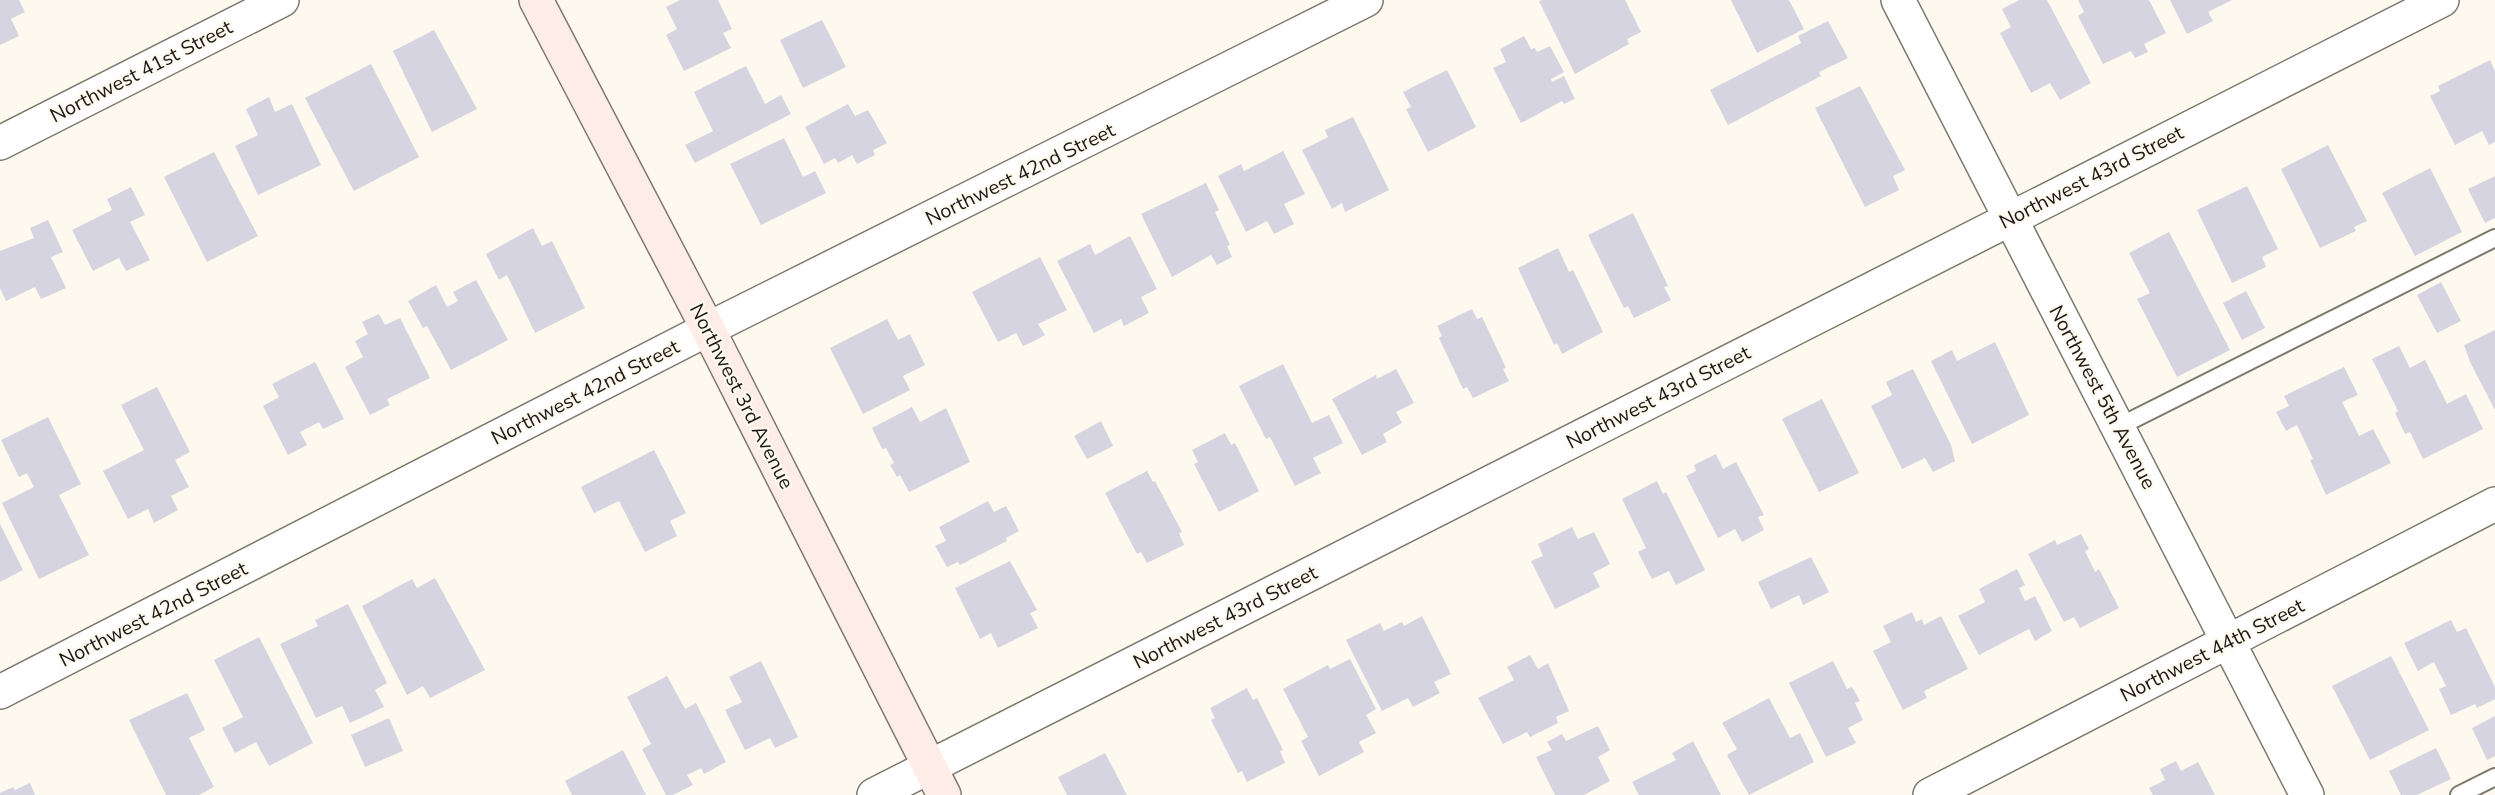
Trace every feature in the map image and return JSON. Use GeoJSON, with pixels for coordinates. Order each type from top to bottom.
{"type":"FeatureCollection","features":[{"type":"Feature","properties":{"kind":"street","name":"Northwest 41st Street"},"geometry":{"type":"LineString","coordinates":[[0,143],[282,0]]}},
{"type":"Feature","properties":{"kind":"street","name":"Northwest 3rd Avenue"},"geometry":{"type":"LineString","coordinates":[[536,0],[708,329],[937,781]]}},
{"type":"Feature","properties":{"kind":"street","name":"Northwest 42nd Street"},"geometry":{"type":"LineString","coordinates":[[0,692],[708,329],[1366,0]]}},
{"type":"Feature","properties":{"kind":"street","name":"Northwest 5th Avenue"},"geometry":{"type":"LineString","coordinates":[[1898,0],[2009,219],[2230,641],[2307,795]]}},
{"type":"Feature","properties":{"kind":"street","name":"Northwest 43rd Street"},"geometry":{"type":"LineString","coordinates":[[874,795],[937,781],[2009,219],[2442,0]]}},
{"type":"Feature","properties":{"kind":"street","name":"Northwest 44th Street"},"geometry":{"type":"LineString","coordinates":[[1930,795],[2495,504]]}},
{"type":"Feature","properties":{"kind":"lane"},"geometry":{"type":"LineString","coordinates":[[2118,427],[2495,238]]}},
{"type":"Feature","properties":{"kind":"lane"},"geometry":{"type":"LineString","coordinates":[[2459,795],[2495,777]]}},
{"type":"Feature","properties":{"kind":"building"},"geometry":{"type":"Polygon","coordinates":[[[0,0],[19,0],[25,12],[11,19],[19,36],[0,45],[0,0]]]}},
{"type":"Feature","properties":{"kind":"building"},"geometry":{"type":"Polygon","coordinates":[[[680,0],[718,0],[732,29],[723,33],[731,48],[684,71],[666,35],[677,29],[666,7],[680,0]]]}},
{"type":"Feature","properties":{"kind":"building"},"geometry":{"type":"Polygon","coordinates":[[[1625,0],[1641,32],[1627,39],[1629,44],[1575,74],[1539,1],[1625,0]]]}},
{"type":"Feature","properties":{"kind":"building"},"geometry":{"type":"Polygon","coordinates":[[[1731,0],[1789,0],[1804,29],[1757,53],[1731,0]]]}},
{"type":"Feature","properties":{"kind":"building"},"geometry":{"type":"Polygon","coordinates":[[[2019,0],[2047,0],[2091,83],[2060,100],[2050,83],[2031,93],[2000,33],[2011,27],[2002,9],[2019,0]]]}},
{"type":"Feature","properties":{"kind":"building"},"geometry":{"type":"Polygon","coordinates":[[[2078,0],[2149,0],[2166,33],[2144,44],[2148,52],[2135,58],[2131,51],[2103,64],[2078,16],[2084,12],[2078,0]]]}},
{"type":"Feature","properties":{"kind":"building"},"geometry":{"type":"Polygon","coordinates":[[[2170,0],[2232,0],[2208,12],[2213,21],[2187,34],[2170,0]]]}},
{"type":"Feature","properties":{"kind":"building"},"geometry":{"type":"Polygon","coordinates":[[[822,20],[846,67],[803,88],[780,40],[822,20]]]}},
{"type":"Feature","properties":{"kind":"building"},"geometry":{"type":"Polygon","coordinates":[[[1828,21],[1848,58],[1819,72],[1821,76],[1728,125],[1710,90],[1801,43],[1798,36],[1828,21]]]}},
{"type":"Feature","properties":{"kind":"building"},"geometry":{"type":"Polygon","coordinates":[[[434,30],[477,109],[432,132],[393,51],[434,30]]]}},
{"type":"Feature","properties":{"kind":"building"},"geometry":{"type":"Polygon","coordinates":[[[1524,36],[1531,49],[1535,48],[1537,52],[1550,46],[1564,72],[1551,79],[1552,82],[1564,76],[1575,99],[1564,104],[1562,101],[1521,123],[1493,68],[1506,62],[1500,49],[1524,36]]]}},
{"type":"Feature","properties":{"kind":"building"},"geometry":{"type":"Polygon","coordinates":[[[2490,60],[2495,71],[2495,142],[2489,145],[2482,131],[2455,145],[2430,96],[2440,91],[2438,86],[2490,60]]]}},
{"type":"Feature","properties":{"kind":"building"},"geometry":{"type":"Polygon","coordinates":[[[371,64],[419,157],[354,191],[305,98],[371,64]]]}},
{"type":"Feature","properties":{"kind":"building"},"geometry":{"type":"Polygon","coordinates":[[[746,66],[765,104],[781,95],[791,114],[695,163],[685,145],[713,131],[694,92],[746,66]]]}},
{"type":"Feature","properties":{"kind":"building"},"geometry":{"type":"Polygon","coordinates":[[[1447,70],[1476,127],[1428,152],[1406,109],[1411,107],[1403,92],[1447,70]]]}},
{"type":"Feature","properties":{"kind":"building"},"geometry":{"type":"Polygon","coordinates":[[[1860,86],[1905,170],[1893,176],[1899,190],[1865,207],[1815,108],[1860,86]]]}},
{"type":"Feature","properties":{"kind":"building"},"geometry":{"type":"Polygon","coordinates":[[[269,97],[275,112],[292,104],[321,165],[258,195],[235,146],[258,135],[246,109],[269,97]]]}},
{"type":"Feature","properties":{"kind":"building"},"geometry":{"type":"Polygon","coordinates":[[[848,104],[855,116],[868,110],[887,143],[873,150],[875,155],[857,164],[852,155],[838,163],[835,158],[824,164],[805,127],[848,104]]]}},
{"type":"Feature","properties":{"kind":"building"},"geometry":{"type":"Polygon","coordinates":[[[1353,117],[1389,190],[1345,212],[1342,203],[1332,209],[1302,150],[1328,137],[1325,130],[1353,117]]]}},
{"type":"Feature","properties":{"kind":"building"},"geometry":{"type":"Polygon","coordinates":[[[784,138],[803,177],[815,171],[826,193],[761,225],[730,164],[784,138]]]}},
{"type":"Feature","properties":{"kind":"building"},"geometry":{"type":"Polygon","coordinates":[[[2328,145],[2367,221],[2354,227],[2356,231],[2320,248],[2281,169],[2328,145]]]}},
{"type":"Feature","properties":{"kind":"building"},"geometry":{"type":"Polygon","coordinates":[[[1283,151],[1305,194],[1284,204],[1294,224],[1274,234],[1267,221],[1246,232],[1218,176],[1241,164],[1244,171],[1283,151]]]}},
{"type":"Feature","properties":{"kind":"building"},"geometry":{"type":"Polygon","coordinates":[[[214,152],[258,236],[207,262],[164,177],[214,152]]]}},
{"type":"Feature","properties":{"kind":"building"},"geometry":{"type":"Polygon","coordinates":[[[2430,168],[2462,232],[2415,256],[2382,193],[2430,168]]]}},
{"type":"Feature","properties":{"kind":"building"},"geometry":{"type":"Polygon","coordinates":[[[2495,176],[2495,218],[2485,223],[2468,189],[2495,176]]]}},
{"type":"Feature","properties":{"kind":"building"},"geometry":{"type":"Polygon","coordinates":[[[1206,183],[1219,210],[1215,212],[1230,245],[1227,246],[1232,257],[1217,265],[1211,255],[1172,277],[1141,214],[1206,183]]]}},
{"type":"Feature","properties":{"kind":"building"},"geometry":{"type":"Polygon","coordinates":[[[2247,186],[2278,249],[2262,257],[2266,267],[2232,283],[2197,210],[2247,186]]]}},
{"type":"Feature","properties":{"kind":"building"},"geometry":{"type":"Polygon","coordinates":[[[131,187],[145,215],[130,222],[150,260],[126,271],[119,258],[93,271],[72,230],[112,210],[107,199],[131,187]]]}},
{"type":"Feature","properties":{"kind":"building"},"geometry":{"type":"Polygon","coordinates":[[[1633,213],[1668,286],[1664,287],[1671,300],[1634,318],[1628,306],[1624,308],[1588,235],[1633,213]]]}},
{"type":"Feature","properties":{"kind":"building"},"geometry":{"type":"Polygon","coordinates":[[[48,220],[63,252],[51,257],[66,288],[41,299],[35,287],[6,301],[0,288],[0,251],[34,238],[30,228],[48,220]]]}},
{"type":"Feature","properties":{"kind":"building"},"geometry":{"type":"Polygon","coordinates":[[[533,228],[542,246],[552,241],[585,308],[535,333],[507,275],[499,280],[486,254],[533,228]]]}},
{"type":"Feature","properties":{"kind":"building"},"geometry":{"type":"Polygon","coordinates":[[[2169,232],[2230,350],[2177,377],[2137,299],[2150,293],[2129,253],[2169,232]]]}},
{"type":"Feature","properties":{"kind":"building"},"geometry":{"type":"Polygon","coordinates":[[[1130,236],[1157,289],[1141,297],[1149,313],[1124,326],[1121,319],[1094,333],[1057,261],[1090,244],[1095,255],[1130,236]]]}},
{"type":"Feature","properties":{"kind":"building"},"geometry":{"type":"Polygon","coordinates":[[[1558,248],[1569,272],[1573,270],[1603,332],[1562,354],[1557,343],[1554,345],[1518,268],[1558,248]]]}},
{"type":"Feature","properties":{"kind":"building"},"geometry":{"type":"Polygon","coordinates":[[[1040,257],[1067,310],[1038,324],[1045,335],[1034,341],[1023,346],[1016,333],[998,342],[972,292],[1040,257]]]}},
{"type":"Feature","properties":{"kind":"building"},"geometry":{"type":"Polygon","coordinates":[[[476,280],[508,340],[451,370],[427,326],[423,328],[408,301],[436,285],[447,307],[458,301],[453,292],[476,280]]]}},
{"type":"Feature","properties":{"kind":"building"},"geometry":{"type":"Polygon","coordinates":[[[2441,282],[2461,321],[2437,333],[2417,295],[2441,282]]]}},
{"type":"Feature","properties":{"kind":"building"},"geometry":{"type":"Polygon","coordinates":[[[2246,291],[2265,328],[2242,340],[2223,303],[2246,291]]]}},
{"type":"Feature","properties":{"kind":"building"},"geometry":{"type":"Polygon","coordinates":[[[1472,309],[1477,319],[1482,317],[1506,368],[1503,369],[1509,381],[1473,398],[1467,387],[1463,389],[1439,338],[1442,336],[1437,326],[1472,309]]]}},
{"type":"Feature","properties":{"kind":"building"},"geometry":{"type":"Polygon","coordinates":[[[379,314],[385,325],[400,318],[430,378],[387,399],[390,405],[370,415],[345,367],[363,357],[355,341],[368,334],[362,322],[379,314]]]}},
{"type":"Feature","properties":{"kind":"building"},"geometry":{"type":"Polygon","coordinates":[[[887,319],[898,340],[910,334],[925,365],[903,376],[910,390],[863,414],[830,348],[887,319]]]}},
{"type":"Feature","properties":{"kind":"building"},"geometry":{"type":"Polygon","coordinates":[[[2495,330],[2495,410],[2470,362],[2464,345],[2495,330]]]}},
{"type":"Feature","properties":{"kind":"building"},"geometry":{"type":"Polygon","coordinates":[[[1995,342],[2029,415],[1972,444],[1931,361],[1952,350],[1957,361],[1995,342]]]}},
{"type":"Feature","properties":{"kind":"building"},"geometry":{"type":"Polygon","coordinates":[[[2399,346],[2410,368],[2425,360],[2447,404],[2466,394],[2483,429],[2423,459],[2410,432],[2405,434],[2395,413],[2398,411],[2372,359],[2399,346]]]}},
{"type":"Feature","properties":{"kind":"building"},"geometry":{"type":"Polygon","coordinates":[[[315,362],[344,419],[323,429],[319,422],[300,432],[307,445],[288,455],[263,406],[279,397],[272,384],[315,362]]]}},
{"type":"Feature","properties":{"kind":"building"},"geometry":{"type":"Polygon","coordinates":[[[1283,364],[1312,423],[1329,415],[1343,443],[1313,458],[1321,473],[1295,486],[1270,437],[1266,439],[1239,386],[1283,364]]]}},
{"type":"Feature","properties":{"kind":"building"},"geometry":{"type":"Polygon","coordinates":[[[2344,367],[2358,395],[2342,402],[2359,436],[2373,429],[2391,463],[2326,495],[2297,425],[2286,431],[2276,412],[2289,406],[2284,396],[2344,367]]]}},
{"type":"Feature","properties":{"kind":"building"},"geometry":{"type":"Polygon","coordinates":[[[1396,369],[1414,403],[1396,412],[1402,423],[1383,434],[1387,442],[1362,455],[1332,399],[1376,375],[1377,379],[1396,369]]]}},
{"type":"Feature","properties":{"kind":"building"},"geometry":{"type":"Polygon","coordinates":[[[1913,369],[1951,445],[1955,461],[1933,472],[1925,458],[1902,469],[1871,406],[1892,395],[1886,382],[1913,369]]]}},
{"type":"Feature","properties":{"kind":"building"},"geometry":{"type":"Polygon","coordinates":[[[157,387],[190,452],[175,460],[189,487],[171,496],[178,510],[154,523],[148,509],[128,519],[103,471],[144,450],[121,405],[157,387]]]}},
{"type":"Feature","properties":{"kind":"building"},"geometry":{"type":"Polygon","coordinates":[[[1822,399],[1859,473],[1819,492],[1782,419],[1822,399]]]}},
{"type":"Feature","properties":{"kind":"building"},"geometry":{"type":"Polygon","coordinates":[[[912,407],[920,422],[946,408],[970,462],[909,492],[900,475],[897,477],[890,465],[894,463],[886,448],[882,449],[872,428],[912,407]]]}},
{"type":"Feature","properties":{"kind":"building"},"geometry":{"type":"Polygon","coordinates":[[[48,417],[81,484],[59,495],[89,555],[39,579],[2,503],[34,487],[27,473],[19,477],[1,440],[48,417]]]}},
{"type":"Feature","properties":{"kind":"building"},"geometry":{"type":"Polygon","coordinates":[[[1101,421],[1113,446],[1087,459],[1074,436],[1101,421]]]}},
{"type":"Feature","properties":{"kind":"building"},"geometry":{"type":"Polygon","coordinates":[[[1225,433],[1231,445],[1235,443],[1259,491],[1219,512],[1194,464],[1198,462],[1192,450],[1225,433]]]}},
{"type":"Feature","properties":{"kind":"building"},"geometry":{"type":"Polygon","coordinates":[[[654,450],[686,513],[670,521],[677,536],[645,552],[619,501],[594,513],[581,487],[654,450]]]}},
{"type":"Feature","properties":{"kind":"building"},"geometry":{"type":"Polygon","coordinates":[[[1716,454],[1723,469],[1736,462],[1764,515],[1758,517],[1764,530],[1742,542],[1735,529],[1718,538],[1686,476],[1696,471],[1694,465],[1716,454]]]}},
{"type":"Feature","properties":{"kind":"building"},"geometry":{"type":"Polygon","coordinates":[[[1147,471],[1153,482],[1155,481],[1182,532],[1179,533],[1184,545],[1147,563],[1141,552],[1137,554],[1105,493],[1147,471]]]}},
{"type":"Feature","properties":{"kind":"building"},"geometry":{"type":"Polygon","coordinates":[[[1657,481],[1663,494],[1666,492],[1705,570],[1676,585],[1669,571],[1652,579],[1638,552],[1646,548],[1622,499],[1657,481]]]}},
{"type":"Feature","properties":{"kind":"building"},"geometry":{"type":"Polygon","coordinates":[[[988,501],[994,512],[1006,506],[1019,531],[1006,538],[1007,541],[960,565],[958,562],[947,567],[935,546],[946,541],[939,527],[988,501]]]}},
{"type":"Feature","properties":{"kind":"building"},"geometry":{"type":"Polygon","coordinates":[[[0,524],[23,570],[0,582],[0,524]]]}},
{"type":"Feature","properties":{"kind":"building"},"geometry":{"type":"Polygon","coordinates":[[[1572,527],[1578,539],[1594,532],[1610,564],[1593,573],[1600,587],[1555,609],[1531,561],[1543,556],[1538,544],[1572,527]]]}},
{"type":"Feature","properties":{"kind":"building"},"geometry":{"type":"Polygon","coordinates":[[[2081,534],[2089,549],[2085,551],[2095,572],[2099,569],[2119,608],[2080,628],[2074,617],[2064,622],[2028,554],[2055,540],[2057,545],[2081,534]]]}},
{"type":"Feature","properties":{"kind":"building"},"geometry":{"type":"Polygon","coordinates":[[[1811,557],[1829,592],[1803,605],[1799,595],[1771,609],[1758,582],[1811,557]]]}},
{"type":"Feature","properties":{"kind":"building"},"geometry":{"type":"Polygon","coordinates":[[[1010,561],[1037,610],[1030,613],[1038,628],[998,648],[991,633],[980,639],[955,588],[1010,561]]]}},
{"type":"Feature","properties":{"kind":"building"},"geometry":{"type":"Polygon","coordinates":[[[2017,569],[2025,585],[2019,588],[2025,601],[2035,596],[2052,631],[2035,641],[2029,629],[1979,655],[1958,616],[1985,602],[1979,589],[2017,569]]]}},
{"type":"Feature","properties":{"kind":"building"},"geometry":{"type":"Polygon","coordinates":[[[435,578],[485,670],[430,698],[423,686],[407,695],[362,606],[412,579],[417,588],[435,578]]]}},
{"type":"Feature","properties":{"kind":"building"},"geometry":{"type":"Polygon","coordinates":[[[348,604],[387,683],[375,690],[384,707],[350,723],[342,706],[316,718],[280,644],[318,626],[315,620],[348,604]]]}},
{"type":"Feature","properties":{"kind":"building"},"geometry":{"type":"Polygon","coordinates":[[[1912,612],[1916,622],[1922,619],[1924,625],[1941,616],[1968,669],[1924,691],[1927,698],[1903,710],[1873,651],[1891,642],[1883,626],[1912,612]]]}},
{"type":"Feature","properties":{"kind":"building"},"geometry":{"type":"Polygon","coordinates":[[[1422,616],[1451,674],[1434,682],[1440,693],[1413,707],[1408,698],[1382,711],[1346,640],[1380,623],[1384,631],[1402,622],[1404,626],[1422,616]]]}},
{"type":"Feature","properties":{"kind":"building"},"geometry":{"type":"Polygon","coordinates":[[[2451,620],[2457,632],[2466,628],[2495,687],[2495,699],[2477,708],[2475,704],[2451,715],[2439,689],[2446,686],[2434,662],[2418,671],[2404,643],[2451,620]]]}},
{"type":"Feature","properties":{"kind":"building"},"geometry":{"type":"Polygon","coordinates":[[[259,637],[313,743],[269,766],[256,742],[235,753],[222,728],[243,717],[214,660],[259,637]]]}},
{"type":"Feature","properties":{"kind":"building"},"geometry":{"type":"Polygon","coordinates":[[[1530,655],[1538,669],[1548,663],[1569,711],[1556,717],[1558,723],[1530,737],[1527,732],[1503,744],[1478,698],[1514,680],[1507,667],[1530,655]]]}},
{"type":"Feature","properties":{"kind":"building"},"geometry":{"type":"Polygon","coordinates":[[[2391,656],[2429,730],[2370,760],[2332,686],[2391,656]]]}},
{"type":"Feature","properties":{"kind":"building"},"geometry":{"type":"Polygon","coordinates":[[[1350,659],[1376,709],[1366,715],[1376,733],[1359,742],[1364,752],[1319,776],[1301,741],[1308,737],[1283,689],[1328,665],[1330,669],[1350,659]]]}},
{"type":"Feature","properties":{"kind":"building"},"geometry":{"type":"Polygon","coordinates":[[[761,661],[798,737],[775,748],[770,738],[745,750],[725,710],[742,702],[729,677],[761,661]]]}},
{"type":"Feature","properties":{"kind":"building"},"geometry":{"type":"Polygon","coordinates":[[[1833,661],[1847,689],[1852,687],[1860,701],[1855,703],[1863,720],[1848,728],[1856,743],[1826,757],[1789,683],[1833,661]]]}},
{"type":"Feature","properties":{"kind":"building"},"geometry":{"type":"Polygon","coordinates":[[[667,676],[685,709],[696,703],[726,762],[704,774],[701,768],[687,775],[693,785],[673,795],[666,795],[642,749],[651,744],[627,697],[667,676]]]}},
{"type":"Feature","properties":{"kind":"building"},"geometry":{"type":"Polygon","coordinates":[[[1247,688],[1253,700],[1257,698],[1283,750],[1280,751],[1285,763],[1247,782],[1242,771],[1238,773],[1211,720],[1215,718],[1210,708],[1247,688]]]}},
{"type":"Feature","properties":{"kind":"building"},"geometry":{"type":"Polygon","coordinates":[[[187,693],[205,730],[189,738],[214,787],[199,795],[166,795],[129,720],[187,693]]]}},
{"type":"Feature","properties":{"kind":"building"},"geometry":{"type":"Polygon","coordinates":[[[1769,698],[1790,738],[1800,733],[1814,762],[1749,795],[1727,755],[1737,749],[1722,723],[1769,698]]]}},
{"type":"Feature","properties":{"kind":"building"},"geometry":{"type":"Polygon","coordinates":[[[2495,716],[2495,756],[2487,760],[2472,728],[2495,716]]]}},
{"type":"Feature","properties":{"kind":"building"},"geometry":{"type":"Polygon","coordinates":[[[389,718],[403,751],[365,767],[351,735],[389,718]]]}},
{"type":"Feature","properties":{"kind":"building"},"geometry":{"type":"Polygon","coordinates":[[[1598,726],[1610,750],[1598,757],[1610,781],[1584,795],[1555,795],[1536,757],[1552,750],[1547,742],[1562,734],[1566,741],[1598,726]]]}},
{"type":"Feature","properties":{"kind":"building"},"geometry":{"type":"Polygon","coordinates":[[[1693,741],[1721,795],[1639,795],[1632,782],[1676,760],[1672,753],[1693,741]]]}},
{"type":"Feature","properties":{"kind":"building"},"geometry":{"type":"Polygon","coordinates":[[[2436,748],[2451,779],[2417,795],[2401,795],[2389,771],[2436,748]]]}},
{"type":"Feature","properties":{"kind":"building"},"geometry":{"type":"Polygon","coordinates":[[[623,750],[646,795],[572,795],[565,781],[623,750]]]}},
{"type":"Feature","properties":{"kind":"building"},"geometry":{"type":"Polygon","coordinates":[[[1105,753],[1127,795],[1067,795],[1058,777],[1105,753]]]}},
{"type":"Feature","properties":{"kind":"building"},"geometry":{"type":"Polygon","coordinates":[[[2176,761],[2181,771],[2198,762],[2215,795],[2153,795],[2149,788],[2165,780],[2160,769],[2176,761]]]}},
{"type":"Feature","properties":{"kind":"building"},"geometry":{"type":"Polygon","coordinates":[[[30,783],[35,795],[0,795],[13,787],[15,790],[30,783]]]}}]}
